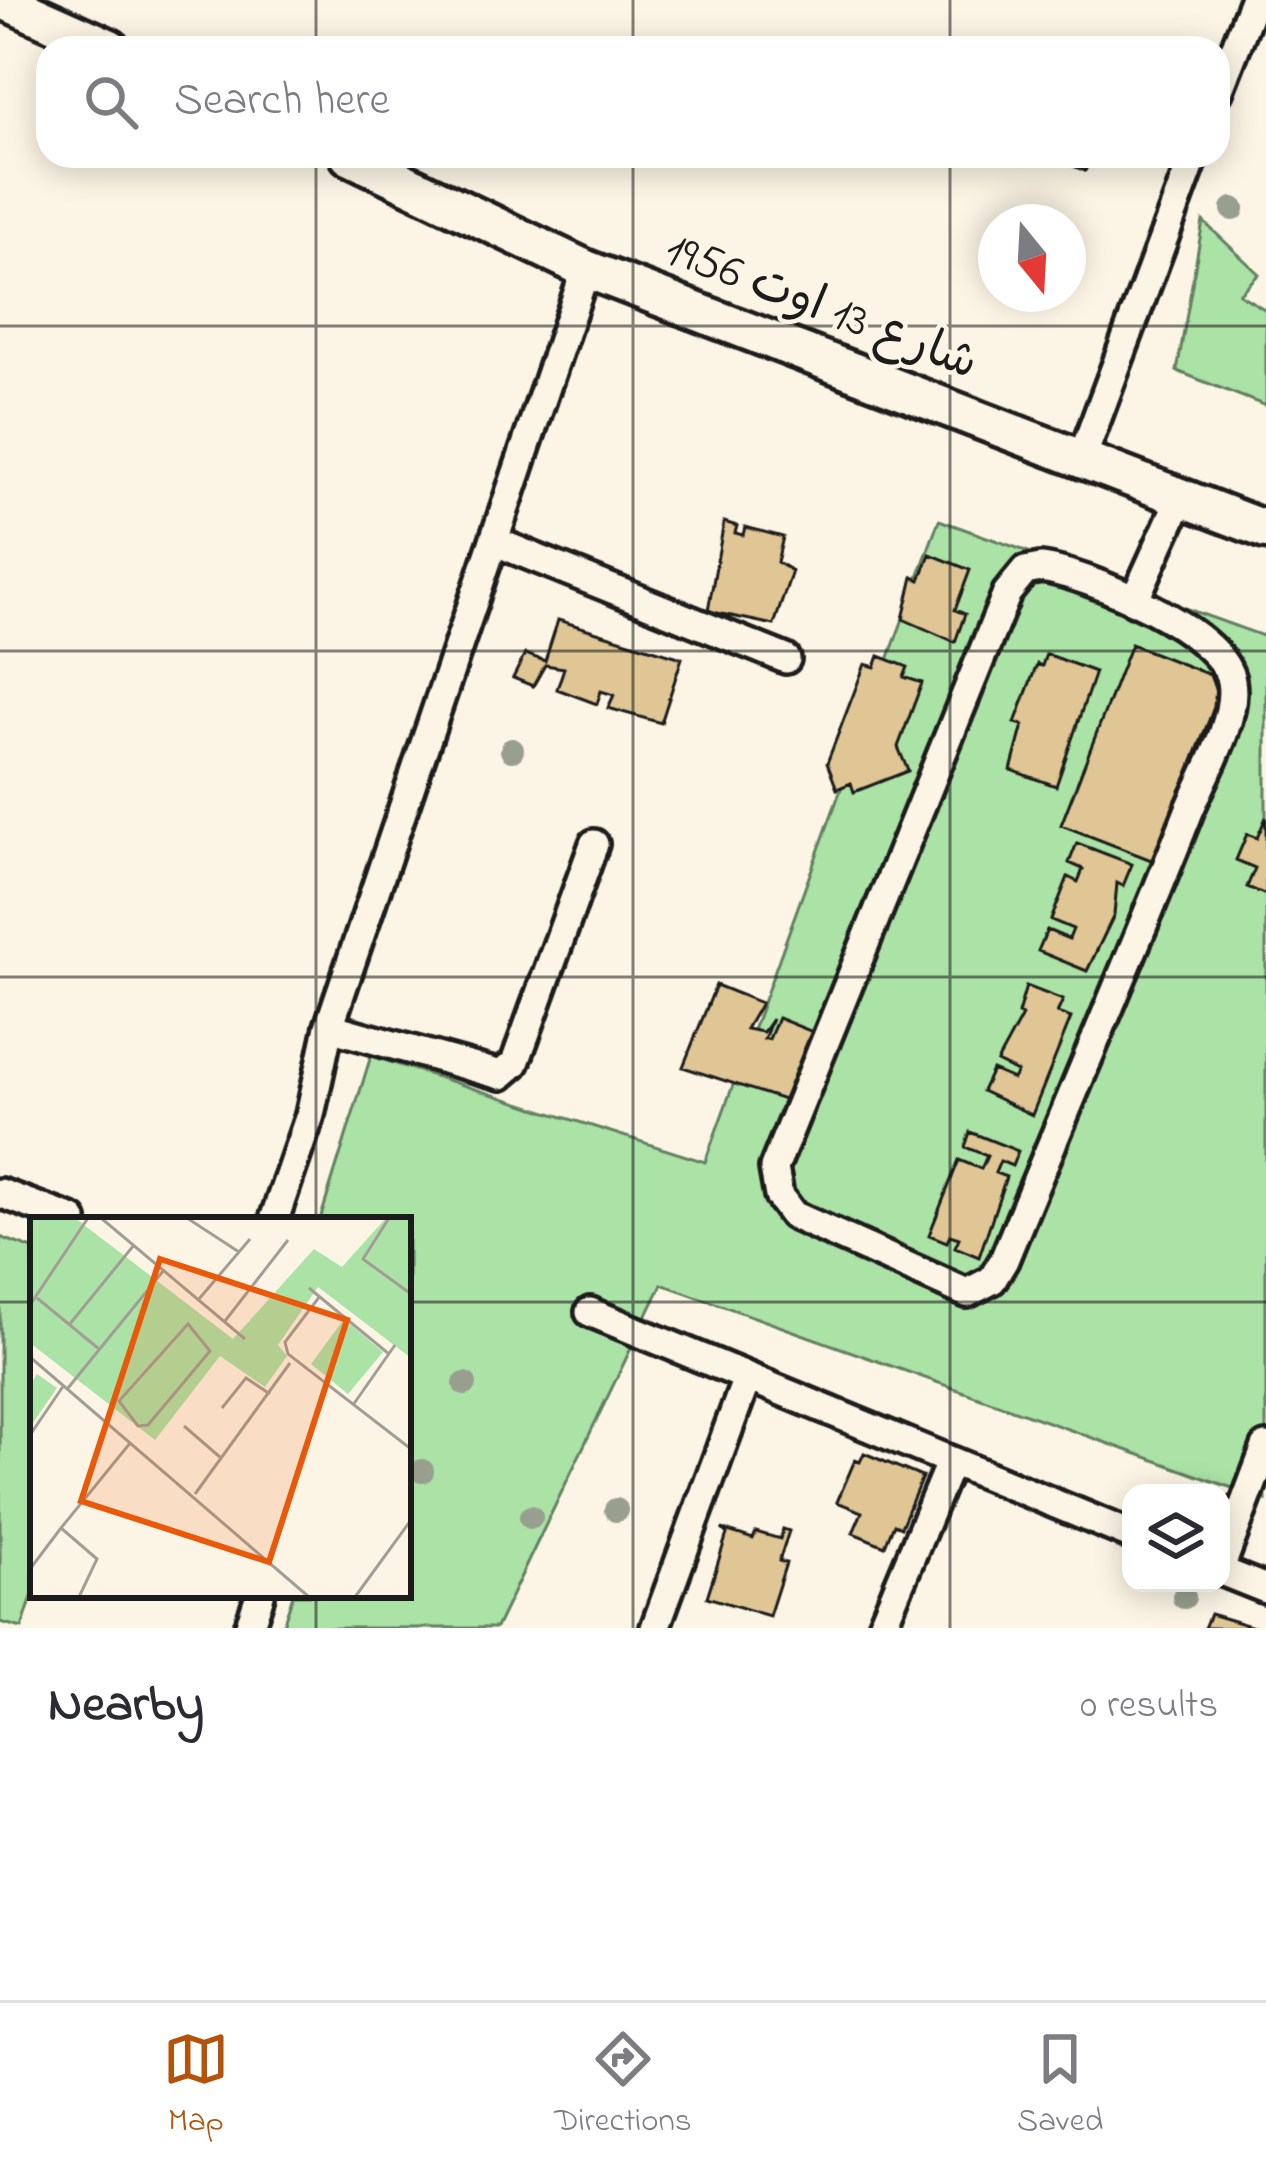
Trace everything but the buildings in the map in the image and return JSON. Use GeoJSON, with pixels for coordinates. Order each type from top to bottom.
{"type":"FeatureCollection","features":[{"type":"Feature","properties":{"kind":"street"},"geometry":{"type":"LineString","coordinates":[[3,0],[83,36]]}},
{"type":"Feature","properties":{"kind":"street"},"geometry":{"type":"LineString","coordinates":[[1230,61],[1254,0]]}},
{"type":"Feature","properties":{"kind":"street","name":"شارع 13 اوت 1956"},"geometry":{"type":"LineString","coordinates":[[374,168],[586,269],[1266,530]]}},
{"type":"Feature","properties":{"kind":"street"},"geometry":{"type":"LineString","coordinates":[[1082,458],[1190,168]]}},
{"type":"Feature","properties":{"kind":"street"},"geometry":{"type":"LineString","coordinates":[[275,1217],[310,1115],[328,1027],[586,269]]}},
{"type":"Feature","properties":{"kind":"street"},"geometry":{"type":"LineString","coordinates":[[1134,601],[1182,495]]}},
{"type":"Feature","properties":{"kind":"street"},"geometry":{"type":"LineString","coordinates":[[496,542],[786,659]]}},
{"type":"Feature","properties":{"kind":"street"},"geometry":{"type":"LineString","coordinates":[[1041,568],[1066,571],[1134,601],[1196,635],[1222,658],[1232,683],[1226,718],[1004,1260],[992,1280],[967,1292],[793,1215],[779,1196],[775,1168],[1006,592],[1025,571],[1041,568]]}},
{"type":"Feature","properties":{"kind":"street"},"geometry":{"type":"LineString","coordinates":[[328,1027],[501,1075],[514,1063],[594,844]]}},
{"type":"Feature","properties":{"kind":"street"},"geometry":{"type":"LineString","coordinates":[[0,1193],[65,1217]]}},
{"type":"Feature","properties":{"kind":"street"},"geometry":{"type":"LineString","coordinates":[[590,1312],[1122,1531]]}},
{"type":"Feature","properties":{"kind":"street"},"geometry":{"type":"LineString","coordinates":[[656,1628],[747,1378]]}},
{"type":"Feature","properties":{"kind":"street"},"geometry":{"type":"LineString","coordinates":[[1230,1545],[1266,1447]]}},
{"type":"Feature","properties":{"kind":"street"},"geometry":{"type":"LineString","coordinates":[[881,1628],[950,1463]]}},
{"type":"Feature","properties":{"kind":"street"},"geometry":{"type":"LineString","coordinates":[[1230,1573],[1266,1589]]}},
{"type":"Feature","properties":{"kind":"street"},"geometry":{"type":"LineString","coordinates":[[248,1628],[259,1598]]}},
{"type":"Feature","properties":{"kind":"green space"},"geometry":{"type":"Polygon","coordinates":[[[1203,221],[1259,274],[1239,294],[1266,310],[1266,406],[1177,371],[1203,221]]]}},
{"type":"Feature","properties":{"kind":"green space"},"geometry":{"type":"Polygon","coordinates":[[[939,520],[1266,637],[1266,1500],[662,1284],[496,1628],[282,1628],[292,1598],[411,1598],[411,1217],[321,1217],[371,1056],[705,1162],[939,520]]]}},
{"type":"Feature","properties":{"kind":"green space"},"geometry":{"type":"Polygon","coordinates":[[[0,1237],[30,1248],[32,1598],[22,1628],[0,1622],[0,1237]]]}}]}
